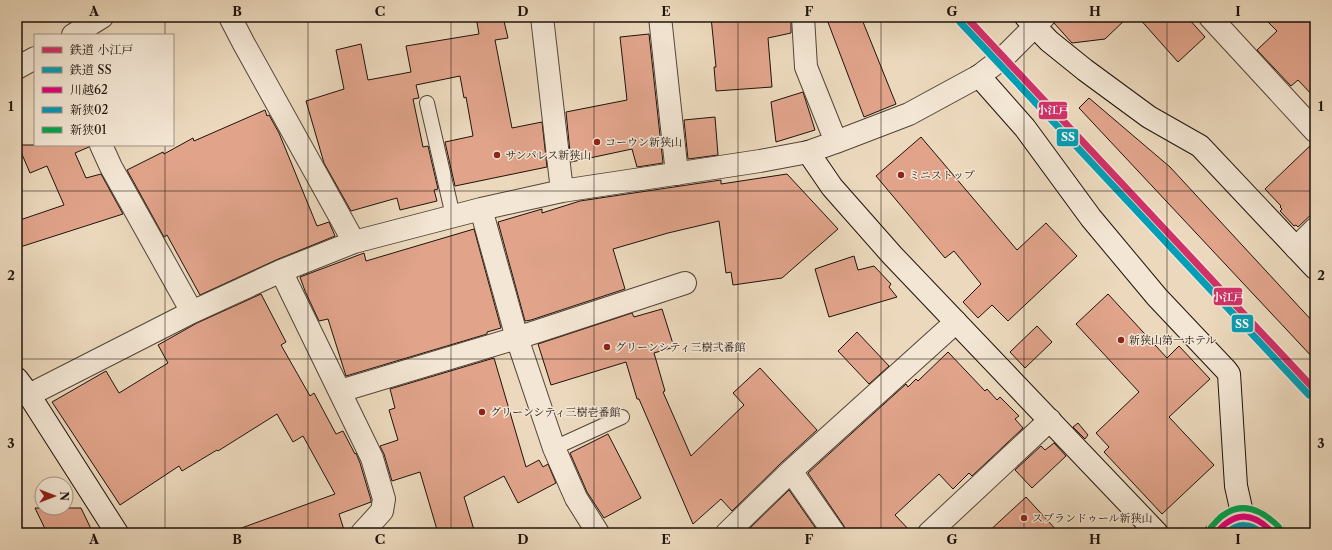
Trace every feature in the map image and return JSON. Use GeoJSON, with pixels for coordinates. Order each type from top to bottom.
{"type":"FeatureCollection","features":[{"type":"Feature","properties":{"kind":"street"},"geometry":{"type":"LineString","coordinates":[[230,17],[354,242]]}},
{"type":"Feature","properties":{"kind":"street"},"geometry":{"type":"LineString","coordinates":[[542,17],[562,190]]}},
{"type":"Feature","properties":{"kind":"street"},"geometry":{"type":"LineString","coordinates":[[660,17],[678,174]]}},
{"type":"Feature","properties":{"kind":"street"},"geometry":{"type":"LineString","coordinates":[[803,17],[806,67],[836,142]]}},
{"type":"Feature","properties":{"kind":"street"},"geometry":{"type":"LineString","coordinates":[[1210,17],[1315,131]]}},
{"type":"Feature","properties":{"kind":"street"},"geometry":{"type":"LineString","coordinates":[[75,34],[98,18]]}},
{"type":"Feature","properties":{"kind":"street"},"geometry":{"type":"LineString","coordinates":[[117,533],[21,388],[281,271],[354,242],[481,209],[562,190],[760,161],[808,152],[836,142],[909,114],[979,76],[1004,57],[1035,20],[1049,41],[1085,70],[1149,117],[1200,146],[1315,268]]}},
{"type":"Feature","properties":{"kind":"street"},"geometry":{"type":"LineString","coordinates":[[979,76],[1025,128],[1091,218],[1157,297],[1229,374],[1236,486],[1243,516]]}},
{"type":"Feature","properties":{"kind":"street"},"geometry":{"type":"LineString","coordinates":[[101,146],[111,167],[192,312]]}},
{"type":"Feature","properties":{"kind":"street"},"geometry":{"type":"LineString","coordinates":[[808,152],[832,187],[892,255],[1158,533]]}},
{"type":"Feature","properties":{"kind":"street"},"geometry":{"type":"LineString","coordinates":[[481,209],[517,338],[554,448],[576,498],[598,533]]}},
{"type":"Feature","properties":{"kind":"street"},"geometry":{"type":"LineString","coordinates":[[1296,248],[1315,230]]}},
{"type":"Feature","properties":{"kind":"street"},"geometry":{"type":"LineString","coordinates":[[281,271],[372,458],[384,499],[382,511],[362,533]]}},
{"type":"Feature","properties":{"kind":"street"},"geometry":{"type":"LineString","coordinates":[[340,391],[517,338],[685,283]]}},
{"type":"Feature","properties":{"kind":"street"},"geometry":{"type":"LineString","coordinates":[[727,533],[791,471],[956,322]]}},
{"type":"Feature","properties":{"kind":"street"},"geometry":{"type":"LineString","coordinates":[[929,533],[1050,420]]}},
{"type":"Feature","properties":{"kind":"street"},"geometry":{"type":"LineString","coordinates":[[791,471],[834,533]]}},
{"type":"Feature","properties":{"kind":"street"},"geometry":{"type":"LineString","coordinates":[[1216,533],[1230,520],[1243,516],[1254,518],[1264,523],[1273,533]]}},
{"type":"Feature","properties":{"kind":"lane"},"geometry":{"type":"LineString","coordinates":[[427,103],[453,216]]}},
{"type":"Feature","properties":{"kind":"lane"},"geometry":{"type":"LineString","coordinates":[[554,448],[622,417]]}},
{"type":"Feature","properties":{"kind":"building"},"geometry":{"type":"Polygon","coordinates":[[[476,17],[503,17],[508,38],[495,40],[512,128],[542,122],[547,167],[455,186],[445,142],[473,136],[466,97],[464,98],[460,76],[416,85],[419,98],[413,99],[423,147],[428,146],[438,189],[434,190],[437,201],[400,210],[397,198],[351,211],[324,163],[306,101],[344,89],[336,50],[361,44],[368,80],[411,72],[406,46],[479,34],[476,17]]]}},
{"type":"Feature","properties":{"kind":"building"},"geometry":{"type":"Polygon","coordinates":[[[711,17],[791,17],[791,33],[768,38],[772,87],[716,91],[714,67],[716,67],[711,17]]]}},
{"type":"Feature","properties":{"kind":"building"},"geometry":{"type":"Polygon","coordinates":[[[826,17],[861,17],[896,104],[864,117],[826,17]]]}},
{"type":"Feature","properties":{"kind":"building"},"geometry":{"type":"Polygon","coordinates":[[[1056,17],[1128,17],[1105,39],[1072,43],[1054,23],[1056,17]]]}},
{"type":"Feature","properties":{"kind":"building"},"geometry":{"type":"Polygon","coordinates":[[[1138,17],[1187,17],[1205,37],[1178,62],[1138,17]]]}},
{"type":"Feature","properties":{"kind":"building"},"geometry":{"type":"Polygon","coordinates":[[[1263,17],[1315,17],[1315,98],[1298,80],[1291,86],[1257,50],[1277,31],[1263,17]]]}},
{"type":"Feature","properties":{"kind":"building"},"geometry":{"type":"Polygon","coordinates":[[[649,34],[663,163],[637,167],[632,149],[571,162],[566,112],[627,100],[620,37],[649,34]]]}},
{"type":"Feature","properties":{"kind":"building"},"geometry":{"type":"Polygon","coordinates":[[[803,92],[815,130],[776,142],[771,102],[803,92]]]}},
{"type":"Feature","properties":{"kind":"building"},"geometry":{"type":"Polygon","coordinates":[[[1089,98],[1170,167],[1315,324],[1315,360],[1079,108],[1089,98]]]}},
{"type":"Feature","properties":{"kind":"building"},"geometry":{"type":"Polygon","coordinates":[[[265,110],[267,116],[269,115],[279,133],[317,226],[329,222],[335,236],[276,260],[200,295],[167,235],[164,237],[127,170],[163,152],[164,154],[193,138],[194,141],[265,110]]]}},
{"type":"Feature","properties":{"kind":"building"},"geometry":{"type":"Polygon","coordinates":[[[715,117],[718,155],[688,159],[684,120],[715,117]]]}},
{"type":"Feature","properties":{"kind":"building"},"geometry":{"type":"Polygon","coordinates":[[[921,137],[1017,250],[1046,223],[1077,256],[1008,321],[992,305],[978,318],[963,302],[981,284],[954,251],[945,258],[876,176],[921,137]]]}},
{"type":"Feature","properties":{"kind":"building"},"geometry":{"type":"Polygon","coordinates":[[[1313,143],[1315,143],[1315,211],[1298,227],[1296,225],[1294,226],[1280,211],[1282,209],[1280,207],[1281,206],[1265,189],[1313,143]]]}},
{"type":"Feature","properties":{"kind":"building"},"geometry":{"type":"Polygon","coordinates":[[[18,145],[89,146],[75,153],[86,178],[101,174],[123,214],[17,248],[17,221],[64,205],[47,166],[30,173],[18,145]]]}},
{"type":"Feature","properties":{"kind":"building"},"geometry":{"type":"Polygon","coordinates":[[[787,174],[838,229],[782,278],[733,285],[731,272],[726,273],[719,221],[668,233],[613,249],[625,289],[525,321],[498,222],[542,209],[542,213],[580,201],[721,180],[721,184],[787,174]]]}},
{"type":"Feature","properties":{"kind":"building"},"geometry":{"type":"Polygon","coordinates":[[[474,229],[501,328],[487,332],[487,334],[346,376],[328,319],[319,321],[300,277],[364,253],[366,261],[474,229]]]}},
{"type":"Feature","properties":{"kind":"building"},"geometry":{"type":"Polygon","coordinates":[[[854,256],[858,270],[874,266],[891,284],[889,287],[897,297],[829,317],[815,269],[854,256]]]}},
{"type":"Feature","properties":{"kind":"building"},"geometry":{"type":"Polygon","coordinates":[[[261,294],[286,342],[281,345],[310,396],[314,393],[336,434],[343,431],[355,454],[356,453],[371,502],[339,514],[345,533],[237,533],[236,530],[335,494],[303,436],[293,442],[277,414],[218,451],[217,450],[182,471],[179,466],[120,505],[52,402],[106,371],[119,393],[168,363],[158,345],[197,323],[261,294]]]}},
{"type":"Feature","properties":{"kind":"building"},"geometry":{"type":"Polygon","coordinates":[[[1108,294],[1167,358],[1179,346],[1210,379],[1169,417],[1214,465],[1162,514],[1104,452],[1109,447],[1096,433],[1139,392],[1076,324],[1108,294]]]}},
{"type":"Feature","properties":{"kind":"building"},"geometry":{"type":"Polygon","coordinates":[[[662,309],[674,347],[654,353],[665,391],[663,392],[691,456],[744,405],[733,393],[760,368],[817,430],[732,511],[721,499],[693,524],[639,399],[637,399],[626,362],[551,385],[538,344],[632,313],[634,317],[662,309]]]}},
{"type":"Feature","properties":{"kind":"building"},"geometry":{"type":"Polygon","coordinates":[[[1037,326],[1052,342],[1025,368],[1010,352],[1037,326]]]}},
{"type":"Feature","properties":{"kind":"building"},"geometry":{"type":"Polygon","coordinates":[[[857,332],[889,366],[869,384],[838,351],[857,332]]]}},
{"type":"Feature","properties":{"kind":"building"},"geometry":{"type":"Polygon","coordinates":[[[948,352],[985,391],[987,389],[997,400],[1000,397],[1019,416],[1015,419],[1023,428],[972,476],[969,473],[953,489],[939,474],[895,515],[912,533],[846,533],[844,526],[808,473],[906,384],[908,387],[916,379],[918,381],[948,352]]]}},
{"type":"Feature","properties":{"kind":"building"},"geometry":{"type":"Polygon","coordinates":[[[494,358],[526,467],[539,460],[543,467],[548,464],[556,483],[518,503],[504,476],[464,497],[475,533],[438,533],[420,472],[392,481],[380,446],[398,440],[389,410],[395,408],[390,389],[494,358]]]}},
{"type":"Feature","properties":{"kind":"building"},"geometry":{"type":"Polygon","coordinates":[[[1078,423],[1088,435],[1085,439],[1073,427],[1078,423]]]}},
{"type":"Feature","properties":{"kind":"building"},"geometry":{"type":"Polygon","coordinates":[[[608,434],[641,498],[604,518],[587,492],[570,453],[608,434]]]}},
{"type":"Feature","properties":{"kind":"building"},"geometry":{"type":"Polygon","coordinates":[[[1054,443],[1066,456],[1032,488],[1015,470],[1041,446],[1045,450],[1054,443]]]}},
{"type":"Feature","properties":{"kind":"building"},"geometry":{"type":"Polygon","coordinates":[[[789,490],[819,533],[753,533],[749,529],[789,490]]]}},
{"type":"Feature","properties":{"kind":"building","name":"スプランドゥール新狭山"},"geometry":{"type":"Polygon","coordinates":[[[1026,497],[1059,533],[987,533],[1026,497]]]}},
{"type":"Feature","properties":{"kind":"building"},"geometry":{"type":"Polygon","coordinates":[[[74,508],[81,508],[93,533],[47,533],[39,516],[74,516],[74,508]]]}},
{"type":"Feature","properties":{"kind":"rail line","name":"小江戸"},"geometry":{"type":"LineString","coordinates":[[966,17],[1315,390]]}},
{"type":"Feature","properties":{"kind":"rail line","name":"SS"},"geometry":{"type":"LineString","coordinates":[[960,22],[1309,395]]}},
{"type":"Feature","properties":{"kind":"transit line","name":"新狭01"},"geometry":{"type":"LineString","coordinates":[[1211,527],[1221,517],[1230,511],[1245,508],[1259,512],[1279,527]]}},
{"type":"Feature","properties":{"kind":"transit line","name":"川越62"},"geometry":{"type":"LineString","coordinates":[[1216,533],[1234,518],[1241,517],[1252,518],[1263,524],[1273,533]]}},
{"type":"Feature","properties":{"kind":"transit line","name":"新狭02"},"geometry":{"type":"LineString","coordinates":[[1227,533],[1231,529],[1244,525],[1253,527],[1262,533]]}},
{"type":"Feature","properties":{"kind":"place","name":"コーウン新狭山"},"geometry":{"type":"Point","coordinates":[597,142]}},
{"type":"Feature","properties":{"kind":"place","name":"サンパレス新狭山"},"geometry":{"type":"Point","coordinates":[497,155]}},
{"type":"Feature","properties":{"kind":"place","name":"ミニストップ"},"geometry":{"type":"Point","coordinates":[901,175]}},
{"type":"Feature","properties":{"kind":"place","name":"新狭山第一ホテル"},"geometry":{"type":"Point","coordinates":[1121,340]}},
{"type":"Feature","properties":{"kind":"place","name":"グリーンシティ三樹弐番館"},"geometry":{"type":"Point","coordinates":[607,347]}},
{"type":"Feature","properties":{"kind":"place","name":"グリーンシティ三樹壱番館"},"geometry":{"type":"Point","coordinates":[482,412]}},
{"type":"Feature","properties":{"kind":"place","name":"スプランドゥール新狭山"},"geometry":{"type":"Point","coordinates":[1024,518]}}]}
